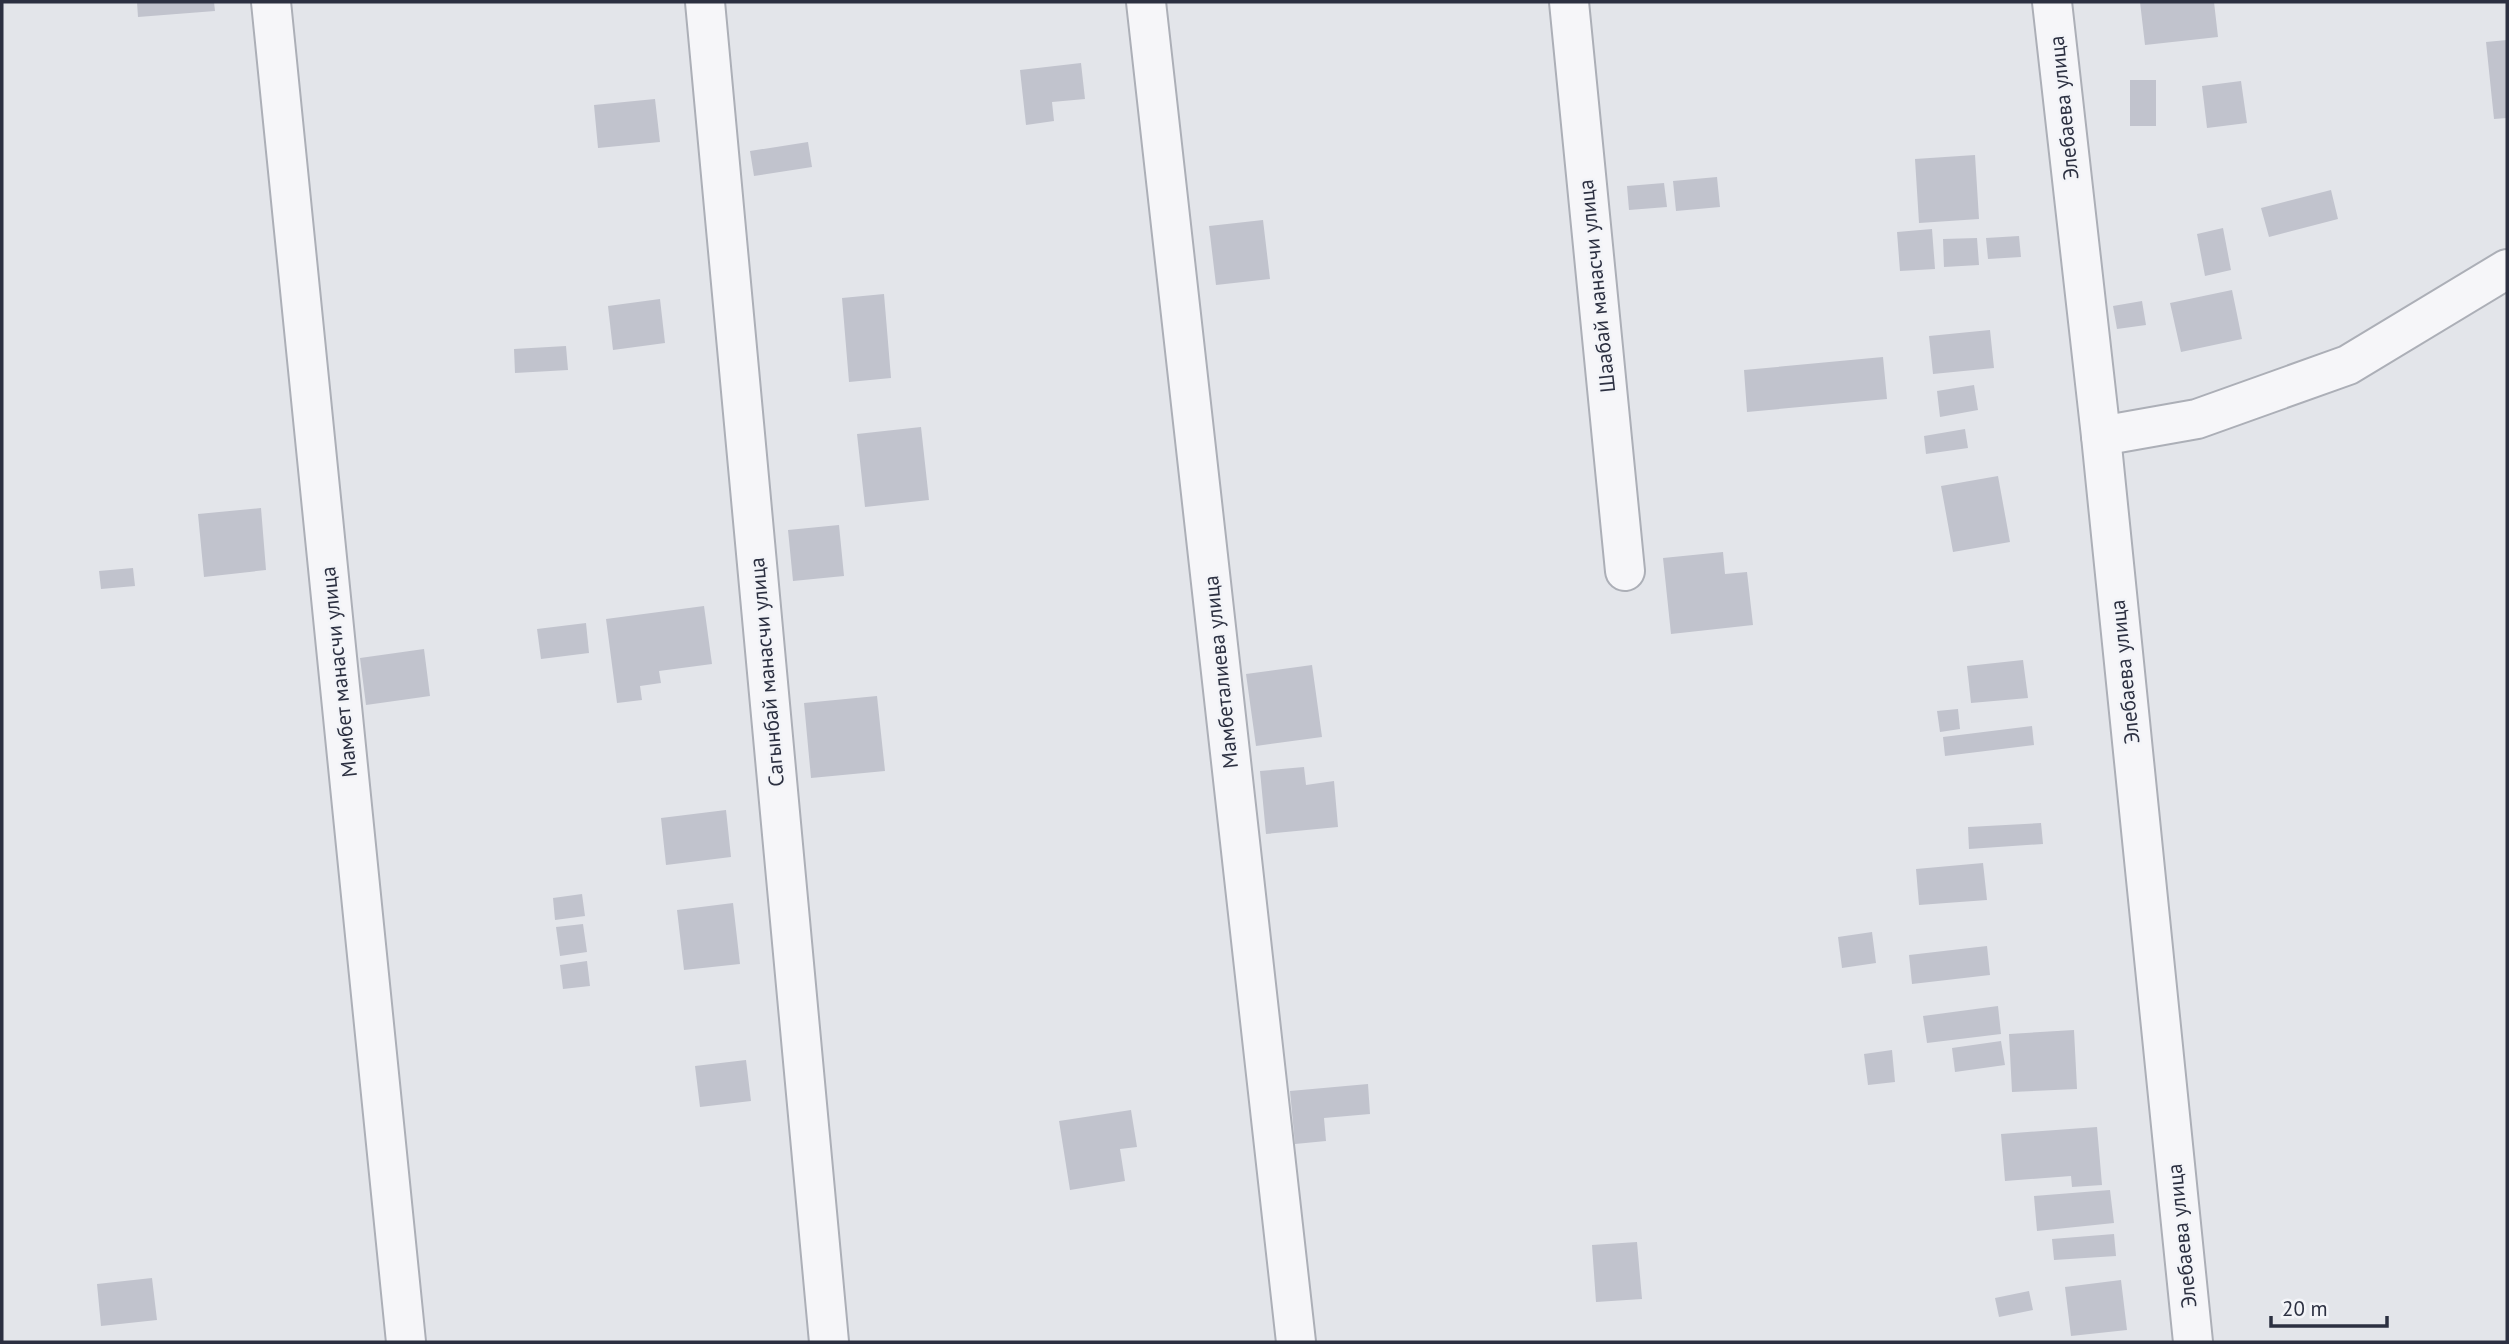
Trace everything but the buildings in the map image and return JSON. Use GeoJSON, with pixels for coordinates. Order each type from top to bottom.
{"type":"FeatureCollection","features":[{"type":"Feature","properties":{"kind":"street","name":"Мамбет манасчи улица"},"geometry":{"type":"LineString","coordinates":[[271,2],[406,1342]]}},
{"type":"Feature","properties":{"kind":"street","name":"Сагынбай манасчи улица"},"geometry":{"type":"LineString","coordinates":[[705,2],[829,1342]]}},
{"type":"Feature","properties":{"kind":"street","name":"Мамбеталиева улица"},"geometry":{"type":"LineString","coordinates":[[1146,2],[1296,1342]]}},
{"type":"Feature","properties":{"kind":"street","name":"Шаабай манасчи улица"},"geometry":{"type":"LineString","coordinates":[[1569,2],[1625,571]]}},
{"type":"Feature","properties":{"kind":"street","name":"Элебаева улица"},"geometry":{"type":"LineString","coordinates":[[2052,2],[2101,436],[2193,1342]]}},
{"type":"Feature","properties":{"kind":"street"},"geometry":{"type":"LineString","coordinates":[[2101,436],[2197,419],[2348,365],[2507,269]]}}]}
